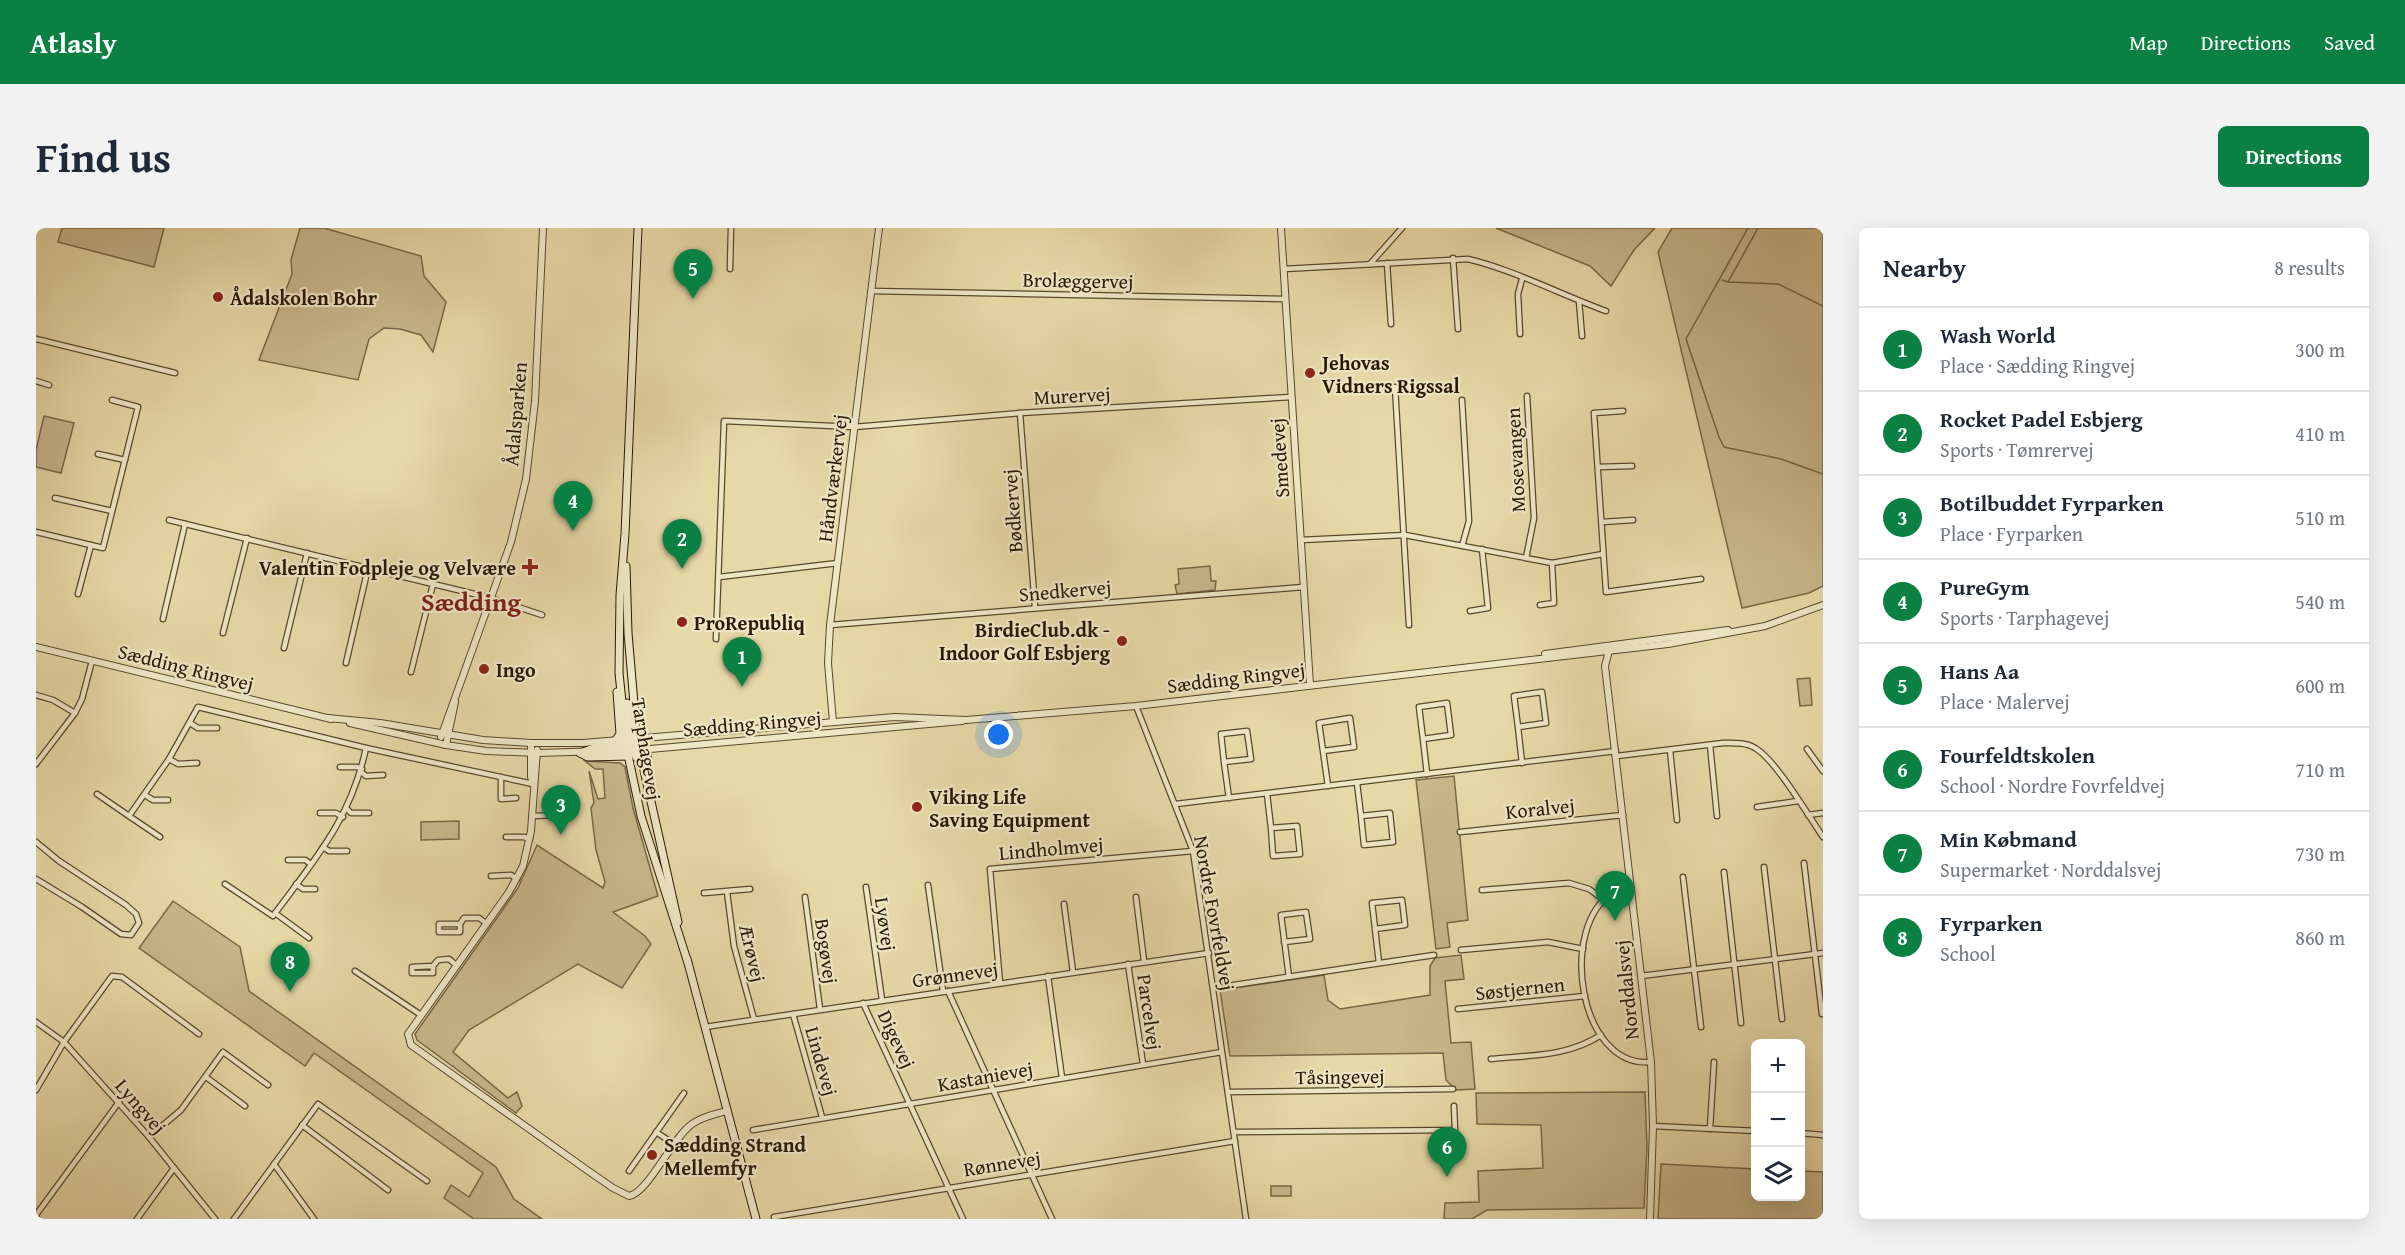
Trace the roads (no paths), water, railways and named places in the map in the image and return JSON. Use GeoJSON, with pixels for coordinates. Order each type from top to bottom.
{"type":"FeatureCollection","features":[{"type":"Feature","properties":{"kind":"main road","name":"Tarphagevej"},"geometry":{"type":"LineString","coordinates":[[638,228],[620,595],[619,670],[633,746],[641,816],[688,963]]}},
{"type":"Feature","properties":{"kind":"main road","name":"Tarphagevej"},"geometry":{"type":"LineString","coordinates":[[624,534],[633,746]]}},
{"type":"Feature","properties":{"kind":"main road"},"geometry":{"type":"LineString","coordinates":[[615,741],[620,734],[616,677],[619,670]]}},
{"type":"Feature","properties":{"kind":"main road"},"geometry":{"type":"LineString","coordinates":[[580,753],[588,757],[633,746]]}},
{"type":"Feature","properties":{"kind":"main road"},"geometry":{"type":"LineString","coordinates":[[580,753],[594,748],[633,746]]}},
{"type":"Feature","properties":{"kind":"main road"},"geometry":{"type":"LineString","coordinates":[[633,746],[646,760],[654,800],[653,813]]}},
{"type":"Feature","properties":{"kind":"main road"},"geometry":{"type":"LineString","coordinates":[[633,746],[645,800],[653,813]]}},
{"type":"Feature","properties":{"kind":"main road","name":"Tarphagevej"},"geometry":{"type":"LineString","coordinates":[[653,813],[688,963],[756,1219]]}},
{"type":"Feature","properties":{"kind":"street","name":"Ådalsparken"},"geometry":{"type":"LineString","coordinates":[[443,744],[456,699],[511,542],[526,479],[535,401],[543,228]]}},
{"type":"Feature","properties":{"kind":"street"},"geometry":{"type":"LineString","coordinates":[[730,269],[731,228]]}},
{"type":"Feature","properties":{"kind":"street","name":"Håndværkervej"},"geometry":{"type":"LineString","coordinates":[[833,733],[828,663],[830,625],[879,228]]}},
{"type":"Feature","properties":{"kind":"street","name":"Smedevej"},"geometry":{"type":"LineString","coordinates":[[1281,228],[1310,685]]}},
{"type":"Feature","properties":{"kind":"street"},"geometry":{"type":"LineString","coordinates":[[1370,264],[1402,228]]}},
{"type":"Feature","properties":{"kind":"street"},"geometry":{"type":"LineString","coordinates":[[1284,269],[1453,258],[1468,259],[1495,266],[1522,279],[1606,311]]}},
{"type":"Feature","properties":{"kind":"street"},"geometry":{"type":"LineString","coordinates":[[1453,258],[1458,329]]}},
{"type":"Feature","properties":{"kind":"street"},"geometry":{"type":"LineString","coordinates":[[1387,263],[1391,324]]}},
{"type":"Feature","properties":{"kind":"street"},"geometry":{"type":"LineString","coordinates":[[1520,334],[1518,294],[1522,279]]}},
{"type":"Feature","properties":{"kind":"street","name":"Brolæggervej"},"geometry":{"type":"LineString","coordinates":[[871,291],[1285,299]]}},
{"type":"Feature","properties":{"kind":"street"},"geometry":{"type":"LineString","coordinates":[[1579,301],[1582,336]]}},
{"type":"Feature","properties":{"kind":"street"},"geometry":{"type":"LineString","coordinates":[[36,339],[175,373]]}},
{"type":"Feature","properties":{"kind":"street"},"geometry":{"type":"LineString","coordinates":[[36,381],[49,385]]}},
{"type":"Feature","properties":{"kind":"street"},"geometry":{"type":"LineString","coordinates":[[1395,387],[1409,625]]}},
{"type":"Feature","properties":{"kind":"street","name":"Mosevangen"},"geometry":{"type":"LineString","coordinates":[[1526,558],[1534,518],[1527,396]]}},
{"type":"Feature","properties":{"kind":"street","name":"Murervej"},"geometry":{"type":"LineString","coordinates":[[719,578],[724,422],[855,428],[1020,413],[1292,397]]}},
{"type":"Feature","properties":{"kind":"street"},"geometry":{"type":"LineString","coordinates":[[36,532],[103,548],[138,407],[112,400]]}},
{"type":"Feature","properties":{"kind":"street"},"geometry":{"type":"LineString","coordinates":[[1462,400],[1469,521],[1462,546]]}},
{"type":"Feature","properties":{"kind":"street"},"geometry":{"type":"LineString","coordinates":[[1623,411],[1594,413],[1606,592],[1701,579]]}},
{"type":"Feature","properties":{"kind":"street","name":"Bødkervej"},"geometry":{"type":"LineString","coordinates":[[1020,413],[1035,607]]}},
{"type":"Feature","properties":{"kind":"street"},"geometry":{"type":"LineString","coordinates":[[98,454],[125,460]]}},
{"type":"Feature","properties":{"kind":"street"},"geometry":{"type":"LineString","coordinates":[[1598,467],[1632,465]]}},
{"type":"Feature","properties":{"kind":"street"},"geometry":{"type":"LineString","coordinates":[[55,498],[112,511]]}},
{"type":"Feature","properties":{"kind":"street"},"geometry":{"type":"LineString","coordinates":[[169,520],[491,598],[542,615]]}},
{"type":"Feature","properties":{"kind":"street"},"geometry":{"type":"LineString","coordinates":[[1602,522],[1634,520]]}},
{"type":"Feature","properties":{"kind":"street"},"geometry":{"type":"LineString","coordinates":[[163,619],[185,524]]}},
{"type":"Feature","properties":{"kind":"street"},"geometry":{"type":"LineString","coordinates":[[1301,540],[1404,535],[1552,563],[1603,554]]}},
{"type":"Feature","properties":{"kind":"street"},"geometry":{"type":"LineString","coordinates":[[223,633],[247,538]]}},
{"type":"Feature","properties":{"kind":"street"},"geometry":{"type":"LineString","coordinates":[[78,594],[91,545]]}},
{"type":"Feature","properties":{"kind":"street"},"geometry":{"type":"LineString","coordinates":[[1470,611],[1488,608],[1482,549]]}},
{"type":"Feature","properties":{"kind":"street"},"geometry":{"type":"LineString","coordinates":[[284,648],[308,553]]}},
{"type":"Feature","properties":{"kind":"street"},"geometry":{"type":"LineString","coordinates":[[716,639],[719,578],[839,563]]}},
{"type":"Feature","properties":{"kind":"street"},"geometry":{"type":"LineString","coordinates":[[1540,605],[1554,603],[1552,563]]}},
{"type":"Feature","properties":{"kind":"street"},"geometry":{"type":"LineString","coordinates":[[346,663],[368,568]]}},
{"type":"Feature","properties":{"kind":"street"},"geometry":{"type":"LineString","coordinates":[[411,672],[433,584]]}},
{"type":"Feature","properties":{"kind":"street","name":"Snedkervej"},"geometry":{"type":"LineString","coordinates":[[830,625],[1303,587]]}},
{"type":"Feature","properties":{"kind":"street","name":"Sædding Ringvej"},"geometry":{"type":"LineString","coordinates":[[1509,662],[1603,659],[1609,651],[1711,638],[1781,620],[1823,605]]}},
{"type":"Feature","properties":{"kind":"street","name":"Sædding Ringvej"},"geometry":{"type":"LineString","coordinates":[[633,746],[833,722],[922,716],[966,720],[1136,706],[1509,662],[1568,651],[1665,639],[1781,620]]}},
{"type":"Feature","properties":{"kind":"street"},"geometry":{"type":"LineString","coordinates":[[1603,659],[1602,649],[1658,642],[1665,639]]}},
{"type":"Feature","properties":{"kind":"street","name":"Sædding Ringvej"},"geometry":{"type":"LineString","coordinates":[[36,647],[443,744],[486,751],[580,753]]}},
{"type":"Feature","properties":{"kind":"street","name":"Norddalsvej"},"geometry":{"type":"LineString","coordinates":[[1609,651],[1603,659],[1617,754],[1650,1062],[1653,1126],[1650,1219]]}},
{"type":"Feature","properties":{"kind":"street"},"geometry":{"type":"LineString","coordinates":[[36,764],[75,713],[82,699],[92,661]]}},
{"type":"Feature","properties":{"kind":"street"},"geometry":{"type":"LineString","coordinates":[[1518,727],[1546,723],[1542,692],[1514,696],[1522,762]]}},
{"type":"Feature","properties":{"kind":"street"},"geometry":{"type":"LineString","coordinates":[[36,695],[53,700],[75,713]]}},
{"type":"Feature","properties":{"kind":"street"},"geometry":{"type":"LineString","coordinates":[[1423,739],[1450,735],[1447,703],[1419,707],[1427,774]]}},
{"type":"Feature","properties":{"kind":"street","name":"Nordre Fovrfeldvej"},"geometry":{"type":"LineString","coordinates":[[1136,706],[1193,851],[1246,1219]]}},
{"type":"Feature","properties":{"kind":"street"},"geometry":{"type":"LineString","coordinates":[[129,816],[169,759],[198,707],[366,748],[533,784]]}},
{"type":"Feature","properties":{"kind":"street","name":"Sædding Ringvej"},"geometry":{"type":"LineString","coordinates":[[328,718],[380,723],[445,735],[534,743],[615,741],[633,746],[833,733],[955,723],[966,720]]}},
{"type":"Feature","properties":{"kind":"street"},"geometry":{"type":"LineString","coordinates":[[1323,751],[1354,747],[1350,718],[1319,723],[1323,751],[1328,786]]}},
{"type":"Feature","properties":{"kind":"street"},"geometry":{"type":"LineString","coordinates":[[190,723],[198,728],[217,728]]}},
{"type":"Feature","properties":{"kind":"street"},"geometry":{"type":"LineString","coordinates":[[1224,762],[1251,759],[1247,731],[1221,734],[1224,762],[1229,798]]}},
{"type":"Feature","properties":{"kind":"street"},"geometry":{"type":"LineString","coordinates":[[534,743],[531,777],[533,784],[532,816],[527,856],[517,879],[408,1034],[408,1040],[411,1045],[624,1195],[634,1196],[641,1191],[674,1144],[693,1123],[727,1111]]}},
{"type":"Feature","properties":{"kind":"street"},"geometry":{"type":"LineString","coordinates":[[1176,804],[1522,762],[1737,743],[1754,747],[1767,757],[1823,837]]}},
{"type":"Feature","properties":{"kind":"street"},"geometry":{"type":"LineString","coordinates":[[1710,745],[1717,816]]}},
{"type":"Feature","properties":{"kind":"street"},"geometry":{"type":"LineString","coordinates":[[225,884],[273,916],[343,817],[361,771],[366,748]]}},
{"type":"Feature","properties":{"kind":"street"},"geometry":{"type":"LineString","coordinates":[[1807,749],[1823,771]]}},
{"type":"Feature","properties":{"kind":"street"},"geometry":{"type":"LineString","coordinates":[[1670,750],[1677,820]]}},
{"type":"Feature","properties":{"kind":"street"},"geometry":{"type":"LineString","coordinates":[[169,759],[178,764],[197,763]]}},
{"type":"Feature","properties":{"kind":"street"},"geometry":{"type":"LineString","coordinates":[[340,767],[357,767],[366,776],[383,775]]}},
{"type":"Feature","properties":{"kind":"street"},"geometry":{"type":"LineString","coordinates":[[501,777],[501,799],[516,798]]}},
{"type":"Feature","properties":{"kind":"street"},"geometry":{"type":"LineString","coordinates":[[1358,783],[1361,816],[1364,845],[1393,842],[1390,813],[1361,816]]}},
{"type":"Feature","properties":{"kind":"street"},"geometry":{"type":"LineString","coordinates":[[1267,794],[1270,828],[1273,856],[1300,854],[1297,826],[1270,828]]}},
{"type":"Feature","properties":{"kind":"street"},"geometry":{"type":"LineString","coordinates":[[97,795],[160,837]]}},
{"type":"Feature","properties":{"kind":"street"},"geometry":{"type":"LineString","coordinates":[[145,795],[153,800],[168,800]]}},
{"type":"Feature","properties":{"kind":"street"},"geometry":{"type":"LineString","coordinates":[[1757,807],[1798,801]]}},
{"type":"Feature","properties":{"kind":"street"},"geometry":{"type":"LineString","coordinates":[[347,809],[351,813],[369,813]]}},
{"type":"Feature","properties":{"kind":"street"},"geometry":{"type":"LineString","coordinates":[[320,813],[336,813],[343,817]]}},
{"type":"Feature","properties":{"kind":"street"},"geometry":{"type":"LineString","coordinates":[[1808,815],[1823,813]]}},
{"type":"Feature","properties":{"kind":"street"},"geometry":{"type":"LineString","coordinates":[[532,816],[560,815]]}},
{"type":"Feature","properties":{"kind":"street","name":"Koralvej"},"geometry":{"type":"LineString","coordinates":[[1460,832],[1623,815]]}},
{"type":"Feature","properties":{"kind":"street"},"geometry":{"type":"LineString","coordinates":[[506,837],[530,839]]}},
{"type":"Feature","properties":{"kind":"street"},"geometry":{"type":"LineString","coordinates":[[36,842],[59,861],[126,905],[136,914],[139,923],[131,935],[121,934],[36,879]]}},
{"type":"Feature","properties":{"kind":"street"},"geometry":{"type":"LineString","coordinates":[[323,847],[329,851],[346,851]]}},
{"type":"Feature","properties":{"kind":"street","name":"Lindholmvej"},"geometry":{"type":"LineString","coordinates":[[1000,983],[990,869],[1193,851]]}},
{"type":"Feature","properties":{"kind":"street"},"geometry":{"type":"LineString","coordinates":[[288,860],[306,860],[311,864]]}},
{"type":"Feature","properties":{"kind":"street"},"geometry":{"type":"LineString","coordinates":[[1804,863],[1822,1014]]}},
{"type":"Feature","properties":{"kind":"street"},"geometry":{"type":"LineString","coordinates":[[1764,867],[1782,1019]]}},
{"type":"Feature","properties":{"kind":"street"},"geometry":{"type":"LineString","coordinates":[[1724,872],[1741,1023]]}},
{"type":"Feature","properties":{"kind":"street"},"geometry":{"type":"LineString","coordinates":[[491,876],[511,875],[517,879]]}},
{"type":"Feature","properties":{"kind":"street"},"geometry":{"type":"LineString","coordinates":[[1683,877],[1701,1027]]}},
{"type":"Feature","properties":{"kind":"street"},"geometry":{"type":"LineString","coordinates":[[1482,890],[1569,883],[1589,889],[1604,900],[1615,892],[1631,887]]}},
{"type":"Feature","properties":{"kind":"street"},"geometry":{"type":"LineString","coordinates":[[296,884],[303,889],[315,889]]}},
{"type":"Feature","properties":{"kind":"street"},"geometry":{"type":"LineString","coordinates":[[928,885],[945,991],[993,1089],[1052,1219]]}},
{"type":"Feature","properties":{"kind":"street","name":"Lyøvej"},"geometry":{"type":"LineString","coordinates":[[866,887],[882,1000]]}},
{"type":"Feature","properties":{"kind":"street"},"geometry":{"type":"LineString","coordinates":[[704,893],[750,889]]}},
{"type":"Feature","properties":{"kind":"street","name":"Ærøvej"},"geometry":{"type":"LineString","coordinates":[[727,892],[734,946],[754,1019]]}},
{"type":"Feature","properties":{"kind":"street","name":"Bogøvej"},"geometry":{"type":"LineString","coordinates":[[805,897],[820,1010]]}},
{"type":"Feature","properties":{"kind":"street"},"geometry":{"type":"LineString","coordinates":[[1136,897],[1144,962]]}},
{"type":"Feature","properties":{"kind":"street"},"geometry":{"type":"LineString","coordinates":[[1375,928],[1405,925],[1402,900],[1372,903],[1379,963]]}},
{"type":"Feature","properties":{"kind":"street","name":"Søstjernen"},"geometry":{"type":"LineString","coordinates":[[1604,900],[1593,913],[1583,949],[1582,972],[1585,996],[1591,1016],[1601,1035],[1616,1052],[1630,1061],[1650,1062]]}},
{"type":"Feature","properties":{"kind":"street"},"geometry":{"type":"LineString","coordinates":[[1064,904],[1073,972]]}},
{"type":"Feature","properties":{"kind":"street"},"geometry":{"type":"LineString","coordinates":[[1284,942],[1310,939],[1306,912],[1281,915],[1284,942],[1289,977]]}},
{"type":"Feature","properties":{"kind":"street"},"geometry":{"type":"LineString","coordinates":[[275,913],[309,938]]}},
{"type":"Feature","properties":{"kind":"street"},"geometry":{"type":"LineString","coordinates":[[460,924],[439,924],[439,932],[460,932],[460,924],[464,918],[479,918],[486,923]]}},
{"type":"Feature","properties":{"kind":"street","name":"Søstjernen"},"geometry":{"type":"LineString","coordinates":[[1461,950],[1548,942],[1583,949]]}},
{"type":"Feature","properties":{"kind":"street","name":"Grønnevej"},"geometry":{"type":"LineString","coordinates":[[705,1027],[1209,953]]}},
{"type":"Feature","properties":{"kind":"street"},"geometry":{"type":"LineString","coordinates":[[1641,976],[1823,953]]}},
{"type":"Feature","properties":{"kind":"street"},"geometry":{"type":"LineString","coordinates":[[1214,988],[1434,955]]}},
{"type":"Feature","properties":{"kind":"street"},"geometry":{"type":"LineString","coordinates":[[433,966],[438,960],[449,959],[456,965]]}},
{"type":"Feature","properties":{"kind":"street","name":"Parcelvej"},"geometry":{"type":"LineString","coordinates":[[1128,964],[1143,1064]]}},
{"type":"Feature","properties":{"kind":"street"},"geometry":{"type":"LineString","coordinates":[[355,971],[421,1015]]}},
{"type":"Feature","properties":{"kind":"street"},"geometry":{"type":"LineString","coordinates":[[36,1090],[64,1042],[110,978],[116,975],[199,1034]]}},
{"type":"Feature","properties":{"kind":"street"},"geometry":{"type":"LineString","coordinates":[[1048,976],[1062,1078]]}},
{"type":"Feature","properties":{"kind":"street","name":"Søstjernen"},"geometry":{"type":"LineString","coordinates":[[1458,1009],[1585,996]]}},
{"type":"Feature","properties":{"kind":"street","name":"Digevej"},"geometry":{"type":"LineString","coordinates":[[863,1003],[963,1219]]}},
{"type":"Feature","properties":{"kind":"street","name":"Lindevej"},"geometry":{"type":"LineString","coordinates":[[793,1014],[822,1117]]}},
{"type":"Feature","properties":{"kind":"street","name":"Lyngvej"},"geometry":{"type":"LineString","coordinates":[[36,1022],[64,1042],[119,1102],[215,1219]]}},
{"type":"Feature","properties":{"kind":"street"},"geometry":{"type":"LineString","coordinates":[[1491,1059],[1567,1051],[1585,1045],[1601,1035]]}},
{"type":"Feature","properties":{"kind":"street"},"geometry":{"type":"LineString","coordinates":[[149,1137],[181,1110],[224,1052],[268,1085]]}},
{"type":"Feature","properties":{"kind":"street","name":"Kastanievej"},"geometry":{"type":"LineString","coordinates":[[753,1130],[1222,1052]]}},
{"type":"Feature","properties":{"kind":"street"},"geometry":{"type":"LineString","coordinates":[[1710,1129],[1714,1062]]}},
{"type":"Feature","properties":{"kind":"street"},"geometry":{"type":"LineString","coordinates":[[206,1077],[245,1106]]}},
{"type":"Feature","properties":{"kind":"street","name":"Tåsingevej"},"geometry":{"type":"LineString","coordinates":[[1228,1092],[1453,1089]]}},
{"type":"Feature","properties":{"kind":"street"},"geometry":{"type":"LineString","coordinates":[[629,1171],[684,1093]]}},
{"type":"Feature","properties":{"kind":"street"},"geometry":{"type":"LineString","coordinates":[[36,1217],[119,1102]]}},
{"type":"Feature","properties":{"kind":"street"},"geometry":{"type":"LineString","coordinates":[[234,1219],[318,1104],[427,1181]]}},
{"type":"Feature","properties":{"kind":"street"},"geometry":{"type":"LineString","coordinates":[[1234,1132],[1455,1130],[1454,1106]]}},
{"type":"Feature","properties":{"kind":"street"},"geometry":{"type":"LineString","coordinates":[[302,1125],[388,1190]]}},
{"type":"Feature","properties":{"kind":"street"},"geometry":{"type":"LineString","coordinates":[[1653,1126],[1751,1131]]}},
{"type":"Feature","properties":{"kind":"street"},"geometry":{"type":"LineString","coordinates":[[656,1132],[674,1144]]}},
{"type":"Feature","properties":{"kind":"street"},"geometry":{"type":"LineString","coordinates":[[1805,1133],[1823,1135]]}},
{"type":"Feature","properties":{"kind":"street","name":"Rønnevej"},"geometry":{"type":"LineString","coordinates":[[774,1217],[1235,1141]]}},
{"type":"Feature","properties":{"kind":"street"},"geometry":{"type":"LineString","coordinates":[[274,1164],[314,1219]]}},
{"type":"Feature","properties":{"kind":"street"},"geometry":{"type":"LineString","coordinates":[[138,1219],[174,1168]]}},
{"type":"Feature","properties":{"kind":"waterway"},"geometry":{"type":"LineString","coordinates":[[1748,228],[1686,339],[1724,447],[1781,459],[1823,474]]}},
{"type":"Feature","properties":{"kind":"waterway"},"geometry":{"type":"LineString","coordinates":[[1722,280],[1728,282],[1758,228]]}},
{"type":"Feature","properties":{"kind":"waterway"},"geometry":{"type":"LineString","coordinates":[[1728,282],[1778,284],[1823,306]]}},
{"type":"Feature","properties":{"kind":"place","name":"Ådalskolen Bohr"},"geometry":{"type":"Point","coordinates":[218,297]}},
{"type":"Feature","properties":{"kind":"place","name":"Hans Aa"},"geometry":{"type":"Point","coordinates":[693,299]}},
{"type":"Feature","properties":{"kind":"place","name":"Jehovas Vidners Rigssal"},"geometry":{"type":"Point","coordinates":[1310,373]}},
{"type":"Feature","properties":{"kind":"place","name":"PureGym"},"geometry":{"type":"Point","coordinates":[573,531]}},
{"type":"Feature","properties":{"kind":"place","name":"Valentin Fodpleje og Velvære"},"geometry":{"type":"Point","coordinates":[530,567]}},
{"type":"Feature","properties":{"kind":"place","name":"Rocket Padel Esbjerg"},"geometry":{"type":"Point","coordinates":[682,569]}},
{"type":"Feature","properties":{"kind":"place","name":"ProRepubliq"},"geometry":{"type":"Point","coordinates":[682,622]}},
{"type":"Feature","properties":{"kind":"place","name":"BirdieClub.dk - Indoor Golf Esbjerg"},"geometry":{"type":"Point","coordinates":[1122,641]}},
{"type":"Feature","properties":{"kind":"place","name":"Ingo"},"geometry":{"type":"Point","coordinates":[484,669]}},
{"type":"Feature","properties":{"kind":"place","name":"Wash World"},"geometry":{"type":"Point","coordinates":[742,687]}},
{"type":"Feature","properties":{"kind":"place","name":"Viking Life Saving Equipment"},"geometry":{"type":"Point","coordinates":[917,807]}},
{"type":"Feature","properties":{"kind":"place","name":"Botilbuddet Fyrparken"},"geometry":{"type":"Point","coordinates":[561,835]}},
{"type":"Feature","properties":{"kind":"place","name":"Min Købmand"},"geometry":{"type":"Point","coordinates":[1615,921]}},
{"type":"Feature","properties":{"kind":"place","name":"Fyrparken"},"geometry":{"type":"Point","coordinates":[290,992]}},
{"type":"Feature","properties":{"kind":"place","name":"Sædding Strand Mellemfyr"},"geometry":{"type":"Point","coordinates":[652,1155]}},
{"type":"Feature","properties":{"kind":"place","name":"Fourfeldtskolen"},"geometry":{"type":"Point","coordinates":[1447,1177]}},
{"type":"Feature","properties":{"kind":"district","name":"Sædding"},"geometry":{"type":"Point","coordinates":[471,601]}}]}
